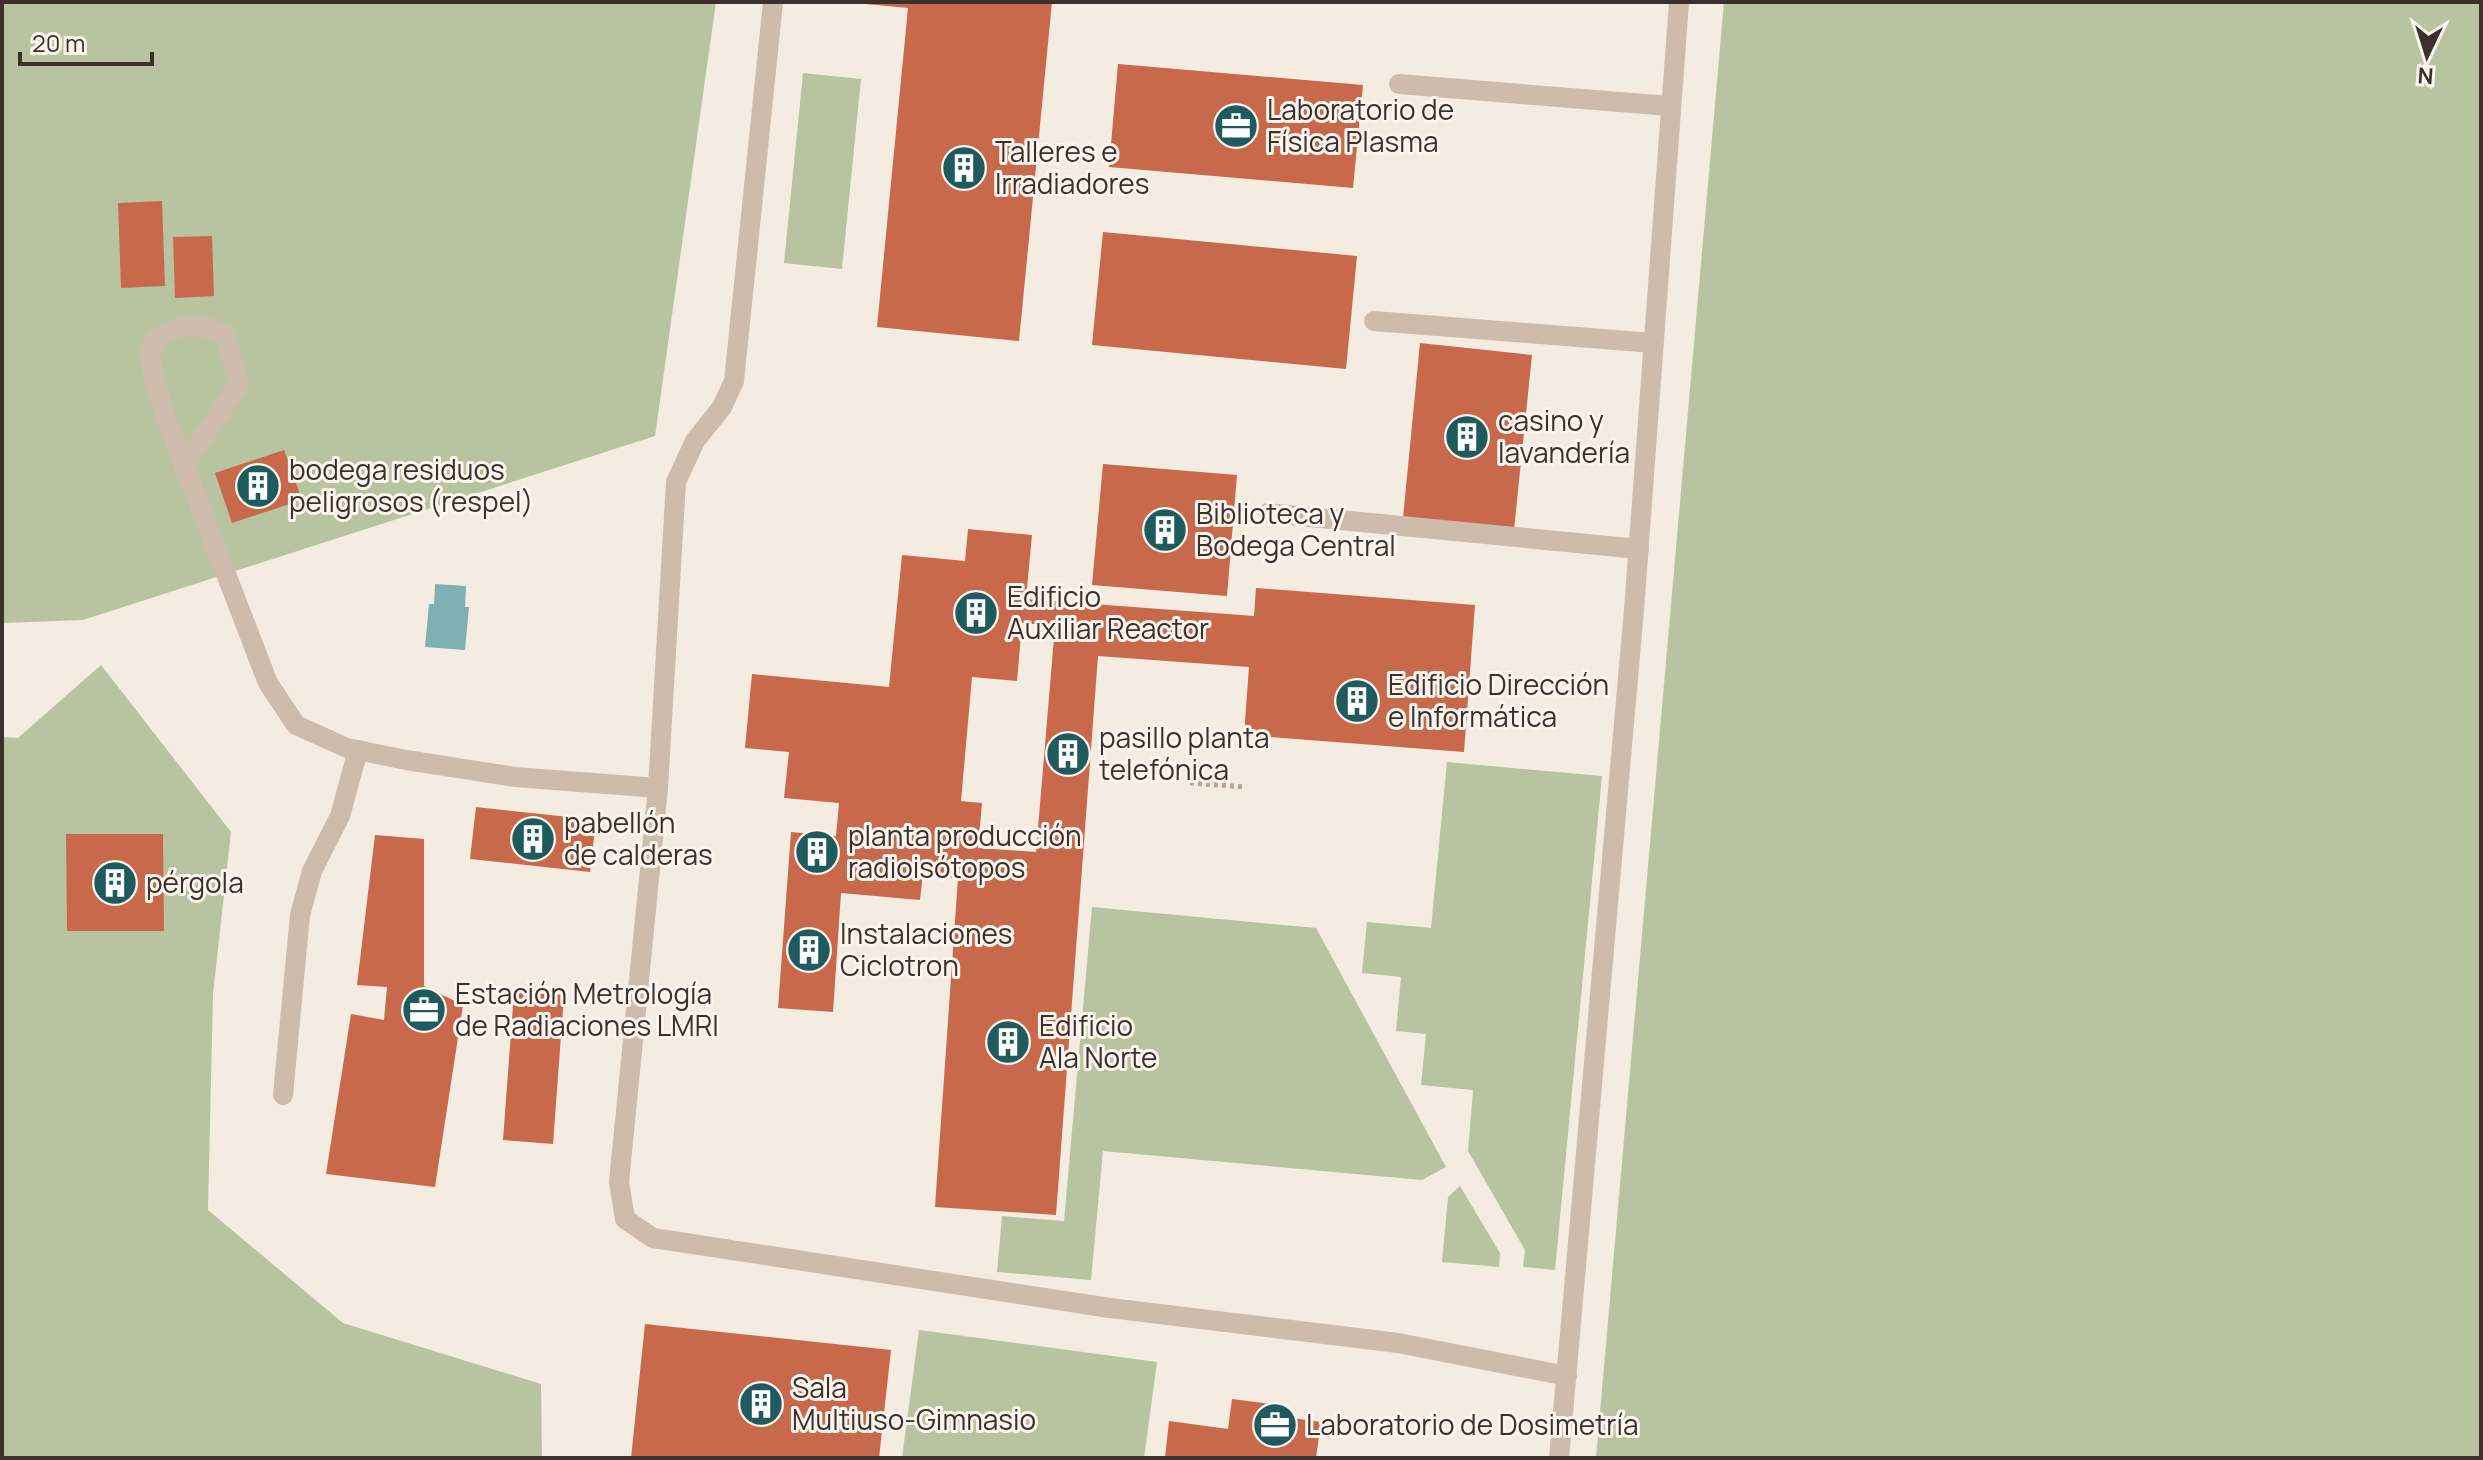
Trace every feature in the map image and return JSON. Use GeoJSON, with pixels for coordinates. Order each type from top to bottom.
{"type":"FeatureCollection","features":[{"type":"Feature","properties":{"kind":"lane"},"geometry":{"type":"LineString","coordinates":[[773,2],[734,381],[722,407],[695,441],[676,482],[658,788],[619,1182],[625,1219],[653,1238],[1110,1308],[1398,1343],[1567,1376]]}},
{"type":"Feature","properties":{"kind":"lane"},"geometry":{"type":"LineString","coordinates":[[1559,1458],[1639,549],[1679,2]]}},
{"type":"Feature","properties":{"kind":"lane"},"geometry":{"type":"LineString","coordinates":[[1399,84],[1669,106]]}},
{"type":"Feature","properties":{"kind":"lane"},"geometry":{"type":"LineString","coordinates":[[1374,321],[1653,343]]}},
{"type":"Feature","properties":{"kind":"lane"},"geometry":{"type":"LineString","coordinates":[[184,466],[239,384],[225,335],[210,328],[181,326],[158,337],[150,353],[166,418],[184,466],[268,683],[296,725],[358,750],[515,777],[658,788]]}},
{"type":"Feature","properties":{"kind":"lane"},"geometry":{"type":"LineString","coordinates":[[1268,513],[1639,549]]}},
{"type":"Feature","properties":{"kind":"lane"},"geometry":{"type":"LineString","coordinates":[[283,1095],[300,915],[312,871],[340,816],[358,750]]}},
{"type":"Feature","properties":{"kind":"path"},"geometry":{"type":"LineString","coordinates":[[1190,783],[1246,787]]}},
{"type":"Feature","properties":{"kind":"green space"},"geometry":{"type":"Polygon","coordinates":[[[2,2],[716,2],[655,436],[83,620],[2,623],[2,2]]]}},
{"type":"Feature","properties":{"kind":"green space"},"geometry":{"type":"Polygon","coordinates":[[[1724,2],[2481,2],[2481,1458],[1596,1458],[1724,2]]]}},
{"type":"Feature","properties":{"kind":"green space"},"geometry":{"type":"Polygon","coordinates":[[[803,73],[861,79],[842,269],[784,263],[803,73]]]}},
{"type":"Feature","properties":{"kind":"green space"},"geometry":{"type":"Polygon","coordinates":[[[101,665],[231,832],[213,994],[208,1210],[343,1323],[541,1384],[542,1458],[2,1458],[2,737],[18,738],[101,665]]]}},
{"type":"Feature","properties":{"kind":"green space"},"geometry":{"type":"Polygon","coordinates":[[[1447,762],[1602,776],[1555,1270],[1523,1267],[1525,1250],[1468,1151],[1473,1090],[1421,1085],[1426,1034],[1396,1031],[1401,977],[1362,973],[1367,922],[1431,928],[1447,762]]]}},
{"type":"Feature","properties":{"kind":"green space"},"geometry":{"type":"Polygon","coordinates":[[[1092,907],[1316,928],[1446,1167],[1422,1180],[1103,1151],[1091,1280],[997,1272],[1002,1216],[1064,1221],[1092,907]]]}},
{"type":"Feature","properties":{"kind":"green space"},"geometry":{"type":"Polygon","coordinates":[[[1460,1186],[1500,1253],[1499,1267],[1442,1262],[1448,1197],[1460,1186]]]}},
{"type":"Feature","properties":{"kind":"green space"},"geometry":{"type":"Polygon","coordinates":[[[919,1330],[1157,1362],[1144,1458],[902,1458],[919,1330]]]}},
{"type":"Feature","properties":{"kind":"water"},"geometry":{"type":"Polygon","coordinates":[[[435,584],[466,586],[465,607],[469,607],[465,650],[425,647],[429,604],[434,604],[435,584]]]}},
{"type":"Feature","properties":{"kind":"building","name":"Talleres e Irradiadores"},"geometry":{"type":"Polygon","coordinates":[[[866,2],[1052,2],[1019,341],[877,327],[908,8],[866,2]]]}},
{"type":"Feature","properties":{"kind":"building","name":"Laboratorio de Física Plasma"},"geometry":{"type":"Polygon","coordinates":[[[1118,64],[1363,85],[1353,188],[1109,167],[1118,64]]]}},
{"type":"Feature","properties":{"kind":"building"},"geometry":{"type":"Polygon","coordinates":[[[162,201],[165,286],[121,288],[118,203],[162,201]]]}},
{"type":"Feature","properties":{"kind":"building"},"geometry":{"type":"Polygon","coordinates":[[[1103,232],[1357,256],[1346,369],[1092,345],[1103,232]]]}},
{"type":"Feature","properties":{"kind":"building"},"geometry":{"type":"Polygon","coordinates":[[[212,236],[214,296],[175,298],[173,237],[212,236]]]}},
{"type":"Feature","properties":{"kind":"building","name":"casino y lavandería"},"geometry":{"type":"Polygon","coordinates":[[[1420,343],[1532,355],[1514,530],[1403,518],[1420,343]]]}},
{"type":"Feature","properties":{"kind":"building","name":"bodega residuos peligrosos (respel)"},"geometry":{"type":"Polygon","coordinates":[[[284,450],[302,500],[232,523],[215,473],[284,450]]]}},
{"type":"Feature","properties":{"kind":"building","name":"Biblioteca y Bodega Central"},"geometry":{"type":"Polygon","coordinates":[[[1103,464],[1237,475],[1227,596],[1092,585],[1103,464]]]}},
{"type":"Feature","properties":{"kind":"building"},"geometry":{"type":"Polygon","coordinates":[[[968,529],[1032,535],[1026,599],[1254,616],[1256,588],[1475,605],[1464,752],[1244,735],[1249,667],[1098,656],[1056,1215],[935,1207],[958,878],[923,874],[920,900],[841,893],[833,1012],[778,1008],[791,832],[836,836],[839,803],[784,798],[789,752],[745,748],[752,674],[889,687],[902,555],[965,561],[968,529]],[[1022,623],[1017,681],[972,677],[961,801],[982,803],[978,848],[1036,852],[1055,626],[1022,623]]]}},
{"type":"Feature","properties":{"kind":"building","name":"pabellón de calderas"},"geometry":{"type":"Polygon","coordinates":[[[476,807],[596,820],[590,872],[470,859],[476,807]]]}},
{"type":"Feature","properties":{"kind":"building","name":"pérgola"},"geometry":{"type":"Polygon","coordinates":[[[66,834],[163,834],[164,931],[67,931],[66,834]]]}},
{"type":"Feature","properties":{"kind":"building","name":"Estación Metrología de Radiaciones LMRI"},"geometry":{"type":"Polygon","coordinates":[[[375,835],[424,839],[424,986],[463,1005],[435,1187],[326,1174],[351,1014],[384,1020],[387,987],[357,985],[375,835]]]}},
{"type":"Feature","properties":{"kind":"building"},"geometry":{"type":"Polygon","coordinates":[[[514,992],[564,995],[553,1144],[503,1140],[514,992]]]}},
{"type":"Feature","properties":{"kind":"building","name":"Sala Multiuso-Gimnasio"},"geometry":{"type":"Polygon","coordinates":[[[645,1324],[891,1350],[879,1458],[631,1458],[645,1324]]]}},
{"type":"Feature","properties":{"kind":"building","name":"Laboratorio de Dosimetría"},"geometry":{"type":"Polygon","coordinates":[[[1232,1399],[1271,1404],[1270,1415],[1321,1422],[1316,1458],[1165,1458],[1169,1421],[1228,1429],[1232,1399]]]}},
{"type":"Feature","properties":{"kind":"place","name":"Laboratorio de Física Plasma"},"geometry":{"type":"Point","coordinates":[1236,126]}},
{"type":"Feature","properties":{"kind":"place","name":"Talleres e Irradiadores"},"geometry":{"type":"Point","coordinates":[964,168]}},
{"type":"Feature","properties":{"kind":"place","name":"casino y lavandería"},"geometry":{"type":"Point","coordinates":[1467,437]}},
{"type":"Feature","properties":{"kind":"place","name":"bodega residuos peligrosos (respel)"},"geometry":{"type":"Point","coordinates":[258,486]}},
{"type":"Feature","properties":{"kind":"place","name":"Biblioteca y Bodega Central"},"geometry":{"type":"Point","coordinates":[1165,530]}},
{"type":"Feature","properties":{"kind":"place","name":"Edificio Auxiliar Reactor"},"geometry":{"type":"Point","coordinates":[976,613]}},
{"type":"Feature","properties":{"kind":"place","name":"Edificio Dirección e Informática"},"geometry":{"type":"Point","coordinates":[1357,701]}},
{"type":"Feature","properties":{"kind":"place","name":"pasillo planta telefónica"},"geometry":{"type":"Point","coordinates":[1068,754]}},
{"type":"Feature","properties":{"kind":"place","name":"pabellón de calderas"},"geometry":{"type":"Point","coordinates":[533,839]}},
{"type":"Feature","properties":{"kind":"place","name":"planta producción radioisótopos"},"geometry":{"type":"Point","coordinates":[817,852]}},
{"type":"Feature","properties":{"kind":"place","name":"pérgola"},"geometry":{"type":"Point","coordinates":[115,883]}},
{"type":"Feature","properties":{"kind":"place","name":"Instalaciones Ciclotron"},"geometry":{"type":"Point","coordinates":[809,950]}},
{"type":"Feature","properties":{"kind":"place","name":"Estación Metrología de Radiaciones LMRI"},"geometry":{"type":"Point","coordinates":[424,1010]}},
{"type":"Feature","properties":{"kind":"place","name":"Edificio Ala Norte"},"geometry":{"type":"Point","coordinates":[1008,1042]}},
{"type":"Feature","properties":{"kind":"place","name":"Sala Multiuso-Gimnasio"},"geometry":{"type":"Point","coordinates":[761,1404]}},
{"type":"Feature","properties":{"kind":"place","name":"Laboratorio de Dosimetría"},"geometry":{"type":"Point","coordinates":[1275,1425]}}]}
